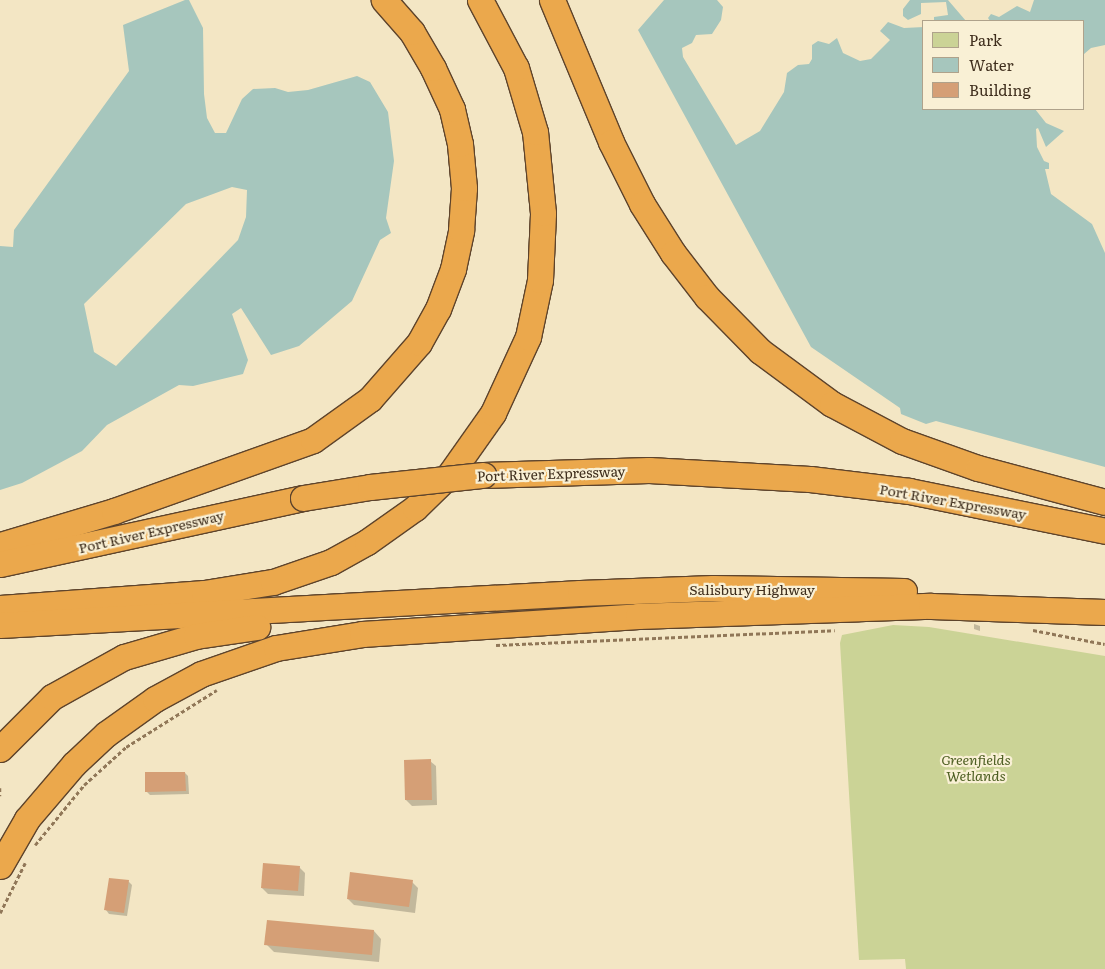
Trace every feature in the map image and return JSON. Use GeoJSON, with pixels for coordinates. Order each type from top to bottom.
{"type":"FeatureCollection","features":[{"type":"Feature","properties":{"kind":"highway"},"geometry":{"type":"LineString","coordinates":[[0,545],[114,511],[238,469],[313,440],[370,400],[419,343],[438,309],[453,269],[461,230],[464,188],[460,144],[452,109],[433,68],[412,32],[384,0]]}},
{"type":"Feature","properties":{"kind":"highway"},"geometry":{"type":"LineString","coordinates":[[0,608],[204,593],[273,582],[331,562],[367,542],[415,508],[450,474],[497,405],[528,337],[540,280],[542,213],[535,132],[516,68],[480,0]]}},
{"type":"Feature","properties":{"kind":"highway"},"geometry":{"type":"LineString","coordinates":[[552,0],[611,142],[642,204],[673,253],[707,297],[760,351],[832,404],[902,441],[978,468],[1105,502]]}},
{"type":"Feature","properties":{"kind":"highway","name":"Port River Expressway"},"geometry":{"type":"LineString","coordinates":[[0,564],[303,498],[370,487],[483,475],[649,470],[810,479],[935,496],[1105,531]]}},
{"type":"Feature","properties":{"kind":"highway","name":"Salisbury Highway"},"geometry":{"type":"LineString","coordinates":[[400,604],[713,588],[855,590],[1105,600]]}},
{"type":"Feature","properties":{"kind":"highway"},"geometry":{"type":"LineString","coordinates":[[0,625],[400,604]]}},
{"type":"Feature","properties":{"kind":"highway"},"geometry":{"type":"LineString","coordinates":[[0,749],[52,698],[124,657],[196,636],[400,604]]}},
{"type":"Feature","properties":{"kind":"highway"},"geometry":{"type":"LineString","coordinates":[[0,866],[27,819],[74,764],[106,734],[155,699],[201,674],[251,655],[320,639],[362,634],[638,616],[828,608],[931,606],[1105,612]]}},
{"type":"Feature","properties":{"kind":"path"},"geometry":{"type":"LineString","coordinates":[[492,645],[818,633],[844,628]]}},
{"type":"Feature","properties":{"kind":"path"},"geometry":{"type":"LineString","coordinates":[[1028,629],[1105,644]]}},
{"type":"Feature","properties":{"kind":"path"},"geometry":{"type":"LineString","coordinates":[[34,847],[84,785],[126,747],[223,686]]}},
{"type":"Feature","properties":{"kind":"path"},"geometry":{"type":"LineString","coordinates":[[0,788],[0,796]]}},
{"type":"Feature","properties":{"kind":"path"},"geometry":{"type":"LineString","coordinates":[[0,913],[29,856]]}},
{"type":"Feature","properties":{"kind":"green space","name":"Greenfields Wetlands"},"geometry":{"type":"Polygon","coordinates":[[[893,625],[929,627],[1105,656],[1105,969],[906,969],[905,959],[859,960],[840,643],[842,635],[893,625]]]}},
{"type":"Feature","properties":{"kind":"water"},"geometry":{"type":"Polygon","coordinates":[[[189,0],[203,28],[204,94],[207,118],[215,133],[226,133],[242,99],[253,89],[275,88],[288,92],[308,90],[357,76],[370,82],[388,112],[394,161],[386,218],[391,233],[380,240],[352,301],[299,346],[271,355],[241,308],[232,314],[248,360],[243,374],[193,386],[179,385],[107,425],[82,451],[22,483],[0,490],[0,246],[13,247],[14,230],[129,71],[123,25],[189,0]],[[232,187],[186,204],[84,304],[94,352],[116,366],[238,240],[246,217],[247,190],[232,187]]]}},
{"type":"Feature","properties":{"kind":"water"},"geometry":{"type":"Polygon","coordinates":[[[664,0],[717,0],[723,7],[721,20],[712,34],[696,35],[692,43],[682,48],[683,57],[736,145],[760,131],[784,92],[787,73],[798,65],[809,64],[812,59],[812,45],[818,41],[829,44],[837,38],[843,53],[860,61],[871,59],[890,40],[880,31],[888,22],[904,28],[922,27],[922,110],[1036,110],[1046,123],[1064,131],[1046,147],[1038,128],[1036,129],[1037,147],[1044,161],[1049,163],[1049,169],[1045,169],[1051,194],[1092,224],[1105,253],[1105,467],[936,421],[926,424],[901,414],[900,408],[811,347],[638,30],[664,0]]]}},
{"type":"Feature","properties":{"kind":"water"},"geometry":{"type":"Polygon","coordinates":[[[910,0],[948,0],[965,20],[934,20],[934,17],[948,15],[946,2],[921,3],[921,14],[908,20],[903,16],[903,9],[910,0]]]}},
{"type":"Feature","properties":{"kind":"water"},"geometry":{"type":"Polygon","coordinates":[[[1034,0],[1105,0],[1105,45],[1091,48],[1085,53],[1085,20],[989,20],[988,18],[991,14],[999,17],[1017,6],[1030,12],[1034,0]]]}},
{"type":"Feature","properties":{"kind":"building"},"geometry":{"type":"Polygon","coordinates":[[[431,759],[432,800],[405,800],[404,760],[431,759]]]}},
{"type":"Feature","properties":{"kind":"building"},"geometry":{"type":"Polygon","coordinates":[[[145,772],[185,772],[186,791],[145,792],[145,772]]]}},
{"type":"Feature","properties":{"kind":"building"},"geometry":{"type":"Polygon","coordinates":[[[263,863],[300,866],[298,891],[261,888],[263,863]]]}},
{"type":"Feature","properties":{"kind":"building"},"geometry":{"type":"Polygon","coordinates":[[[350,872],[413,880],[409,907],[347,899],[350,872]]]}},
{"type":"Feature","properties":{"kind":"building"},"geometry":{"type":"Polygon","coordinates":[[[109,878],[129,880],[124,913],[104,910],[109,878]]]}},
{"type":"Feature","properties":{"kind":"building"},"geometry":{"type":"Polygon","coordinates":[[[267,920],[374,930],[372,955],[264,945],[267,920]]]}}]}
